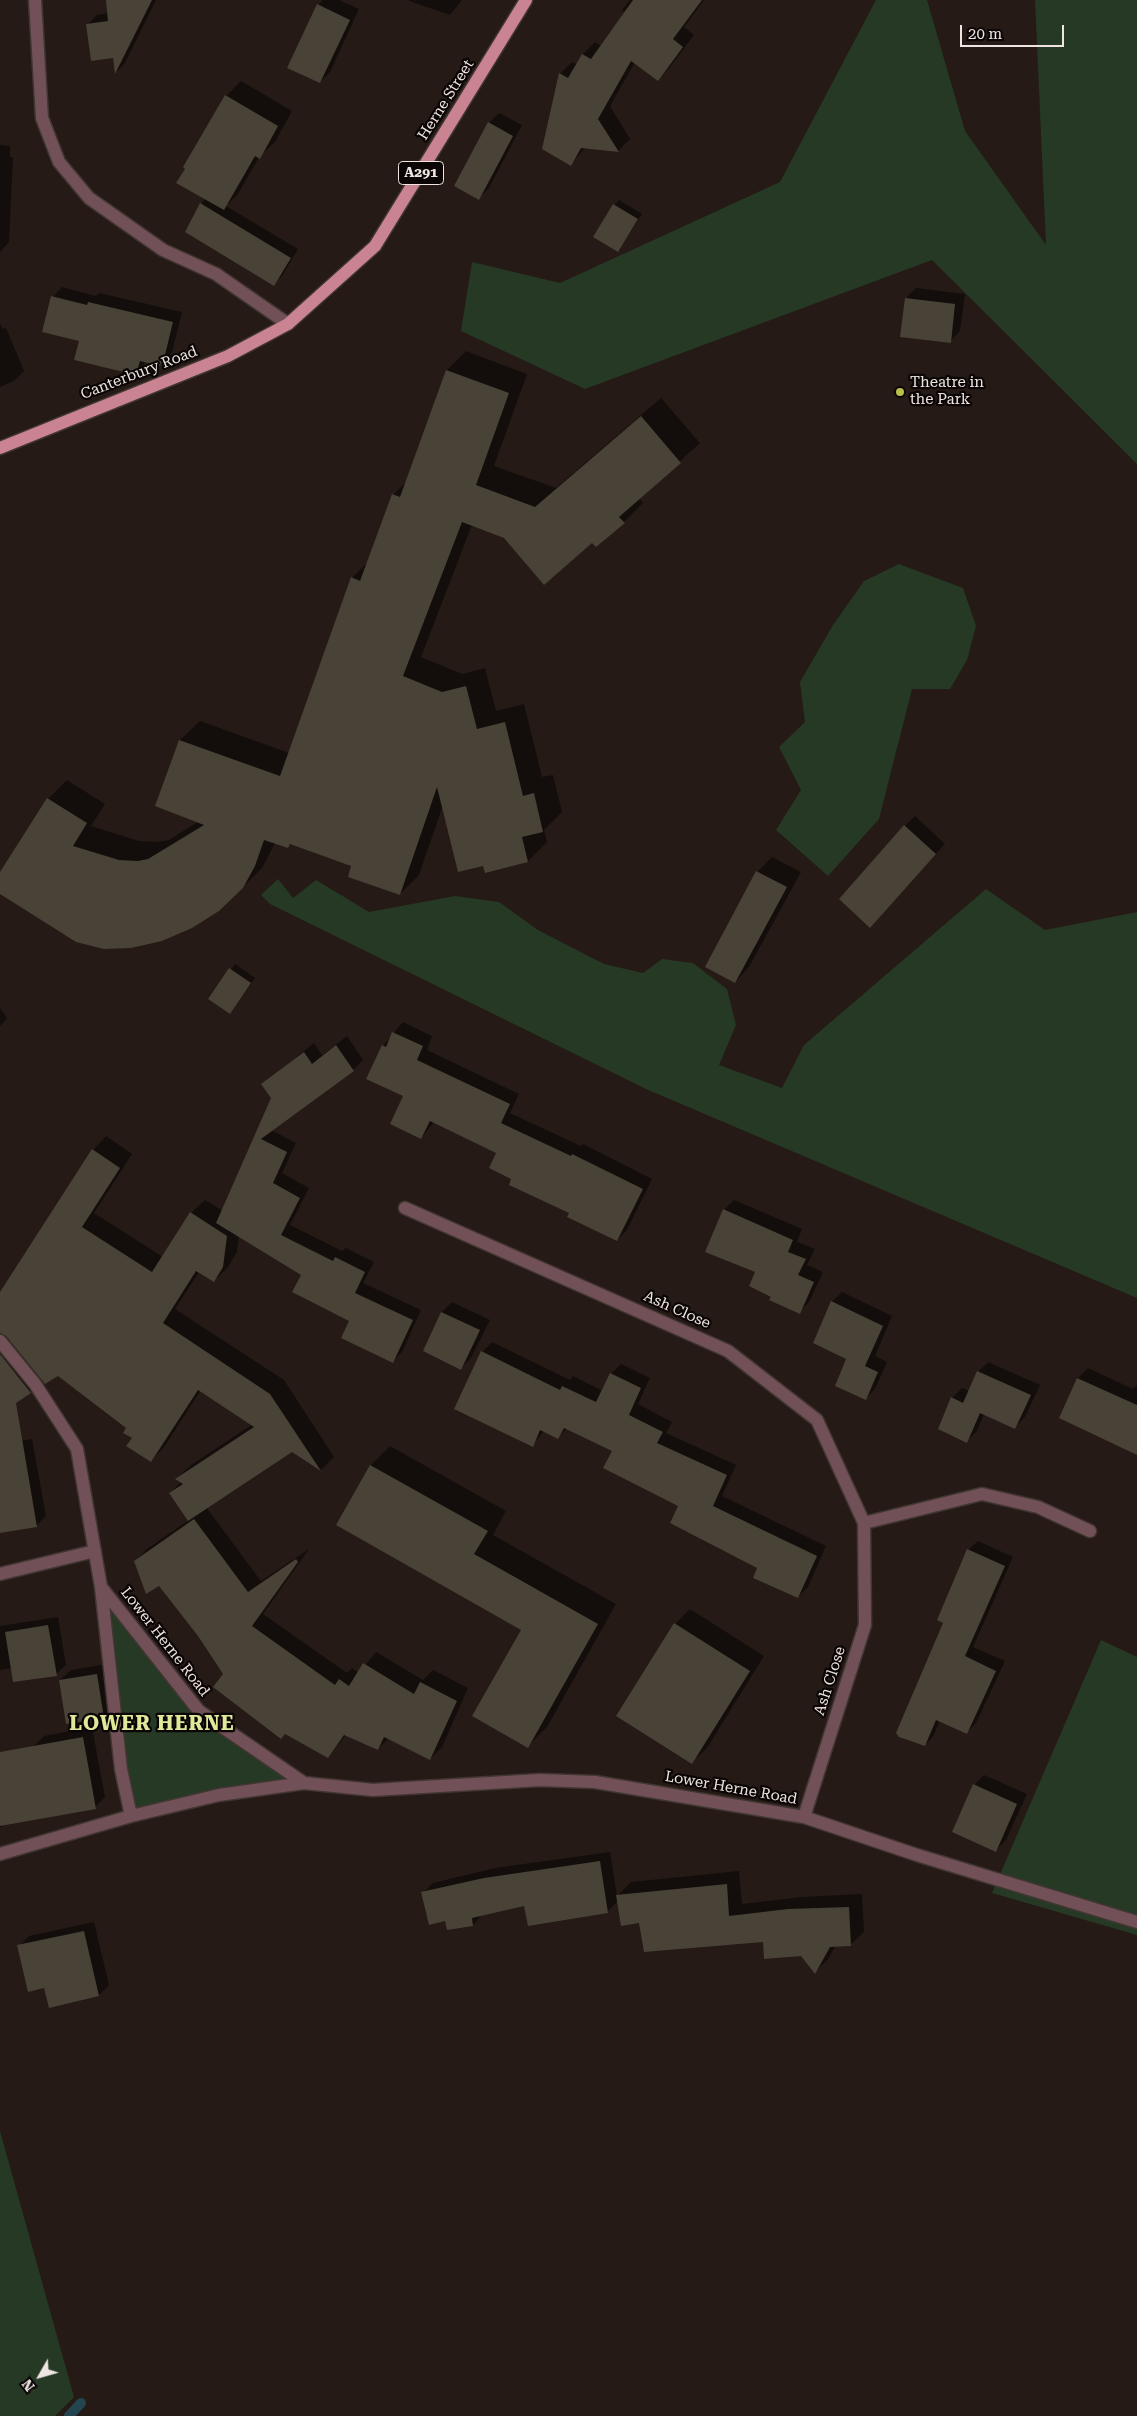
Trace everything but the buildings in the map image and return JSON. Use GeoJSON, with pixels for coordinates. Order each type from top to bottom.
{"type":"FeatureCollection","features":[{"type":"Feature","properties":{"kind":"main road","name":"Herne Street"},"geometry":{"type":"LineString","coordinates":[[288,324],[376,246],[526,0]]}},
{"type":"Feature","properties":{"kind":"main road","name":"Canterbury Road"},"geometry":{"type":"LineString","coordinates":[[0,448],[95,408],[228,356],[288,324]]}},
{"type":"Feature","properties":{"kind":"street"},"geometry":{"type":"LineString","coordinates":[[35,0],[42,118],[59,162],[89,198],[155,245],[216,274],[288,324]]}},
{"type":"Feature","properties":{"kind":"street","name":"Ash Close"},"geometry":{"type":"LineString","coordinates":[[406,1208],[728,1351],[817,1420],[864,1523],[865,1625],[804,1817]]}},
{"type":"Feature","properties":{"kind":"street","name":"Lower Herne Road"},"geometry":{"type":"LineString","coordinates":[[0,1341],[35,1384],[76,1449],[101,1587],[121,1769],[130,1816]]}},
{"type":"Feature","properties":{"kind":"street"},"geometry":{"type":"LineString","coordinates":[[864,1523],[982,1494],[1038,1507],[1090,1531]]}},
{"type":"Feature","properties":{"kind":"street"},"geometry":{"type":"LineString","coordinates":[[0,1574],[95,1551]]}},
{"type":"Feature","properties":{"kind":"street","name":"Lower Herne Road"},"geometry":{"type":"LineString","coordinates":[[101,1587],[199,1711],[304,1782]]}},
{"type":"Feature","properties":{"kind":"street","name":"Lower Herne Road"},"geometry":{"type":"LineString","coordinates":[[0,1854],[130,1816],[219,1795],[304,1782],[373,1790],[540,1780],[595,1782],[804,1817],[917,1855],[1137,1922]]}},
{"type":"Feature","properties":{"kind":"green space"},"geometry":{"type":"Polygon","coordinates":[[[876,0],[927,0],[965,131],[1046,245],[1035,0],[1137,0],[1137,464],[932,260],[585,389],[461,331],[472,262],[560,283],[780,182],[876,0]]]}},
{"type":"Feature","properties":{"kind":"green space"},"geometry":{"type":"Polygon","coordinates":[[[899,564],[963,588],[976,626],[967,660],[950,689],[912,689],[879,819],[828,876],[776,830],[801,790],[779,747],[805,722],[800,682],[833,625],[864,581],[899,564]]]}},
{"type":"Feature","properties":{"kind":"green space"},"geometry":{"type":"Polygon","coordinates":[[[278,879],[293,898],[316,880],[369,912],[455,896],[499,902],[538,930],[604,964],[643,973],[662,959],[693,963],[727,989],[736,1025],[719,1065],[782,1088],[804,1045],[986,889],[1045,930],[1137,912],[1137,1298],[646,1089],[270,904],[261,895],[278,879]]]}},
{"type":"Feature","properties":{"kind":"green space"},"geometry":{"type":"Polygon","coordinates":[[[101,1587],[199,1711],[304,1783],[131,1816],[101,1587]]]}},
{"type":"Feature","properties":{"kind":"green space"},"geometry":{"type":"Polygon","coordinates":[[[1101,1640],[1137,1657],[1137,1935],[992,1893],[1101,1640]]]}},
{"type":"Feature","properties":{"kind":"green space"},"geometry":{"type":"Polygon","coordinates":[[[0,2131],[74,2397],[55,2416],[0,2416],[0,2131]]]}},
{"type":"Feature","properties":{"kind":"waterway"},"geometry":{"type":"LineString","coordinates":[[69,2416],[81,2403]]}},
{"type":"Feature","properties":{"kind":"place","name":"Theatre in the Park"},"geometry":{"type":"Point","coordinates":[900,392]}},
{"type":"Feature","properties":{"kind":"district","name":"LOWER HERNE"},"geometry":{"type":"Point","coordinates":[152,1724]}}]}
